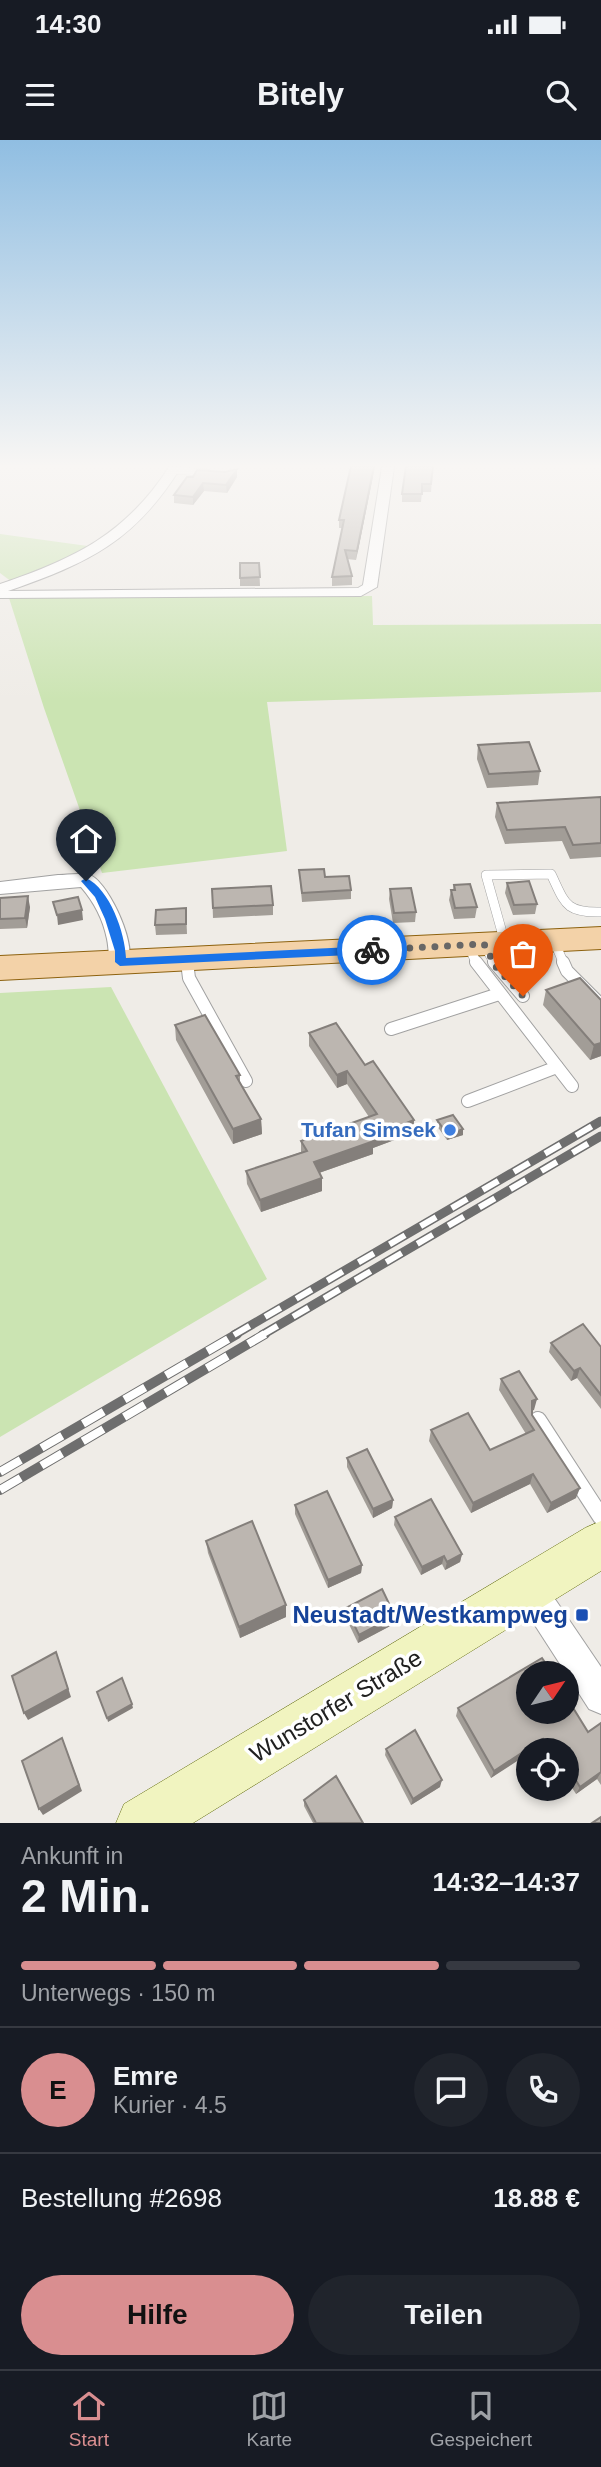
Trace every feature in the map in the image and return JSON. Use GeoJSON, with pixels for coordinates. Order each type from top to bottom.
{"type":"FeatureCollection","features":[{"type":"Feature","properties":{"kind":"main road"},"geometry":{"type":"LineString","coordinates":[[0,968],[601,939]]}},
{"type":"Feature","properties":{"kind":"street"},"geometry":{"type":"LineString","coordinates":[[0,592],[53,572],[103,546]]}},
{"type":"Feature","properties":{"kind":"street"},"geometry":{"type":"LineString","coordinates":[[0,592],[42,596],[361,592],[370,587],[376,546]]}},
{"type":"Feature","properties":{"kind":"street"},"geometry":{"type":"LineString","coordinates":[[0,888],[58,881],[86,881],[100,895],[111,919],[120,951],[120,962]]}},
{"type":"Feature","properties":{"kind":"street","name":"Wunstorfer Straße"},"geometry":{"type":"LineString","coordinates":[[143,1823],[601,1544]]}},
{"type":"Feature","properties":{"kind":"street"},"geometry":{"type":"LineString","coordinates":[[529,1588],[601,1697]]}},
{"type":"Feature","properties":{"kind":"lane"},"geometry":{"type":"LineString","coordinates":[[572,1086],[478,967],[486,944],[486,875],[551,874],[568,907],[576,913],[601,912]]}},
{"type":"Feature","properties":{"kind":"lane"},"geometry":{"type":"LineString","coordinates":[[554,941],[567,971],[601,1005]]}},
{"type":"Feature","properties":{"kind":"lane"},"geometry":{"type":"LineString","coordinates":[[486,944],[496,967],[523,996]]}},
{"type":"Feature","properties":{"kind":"lane"},"geometry":{"type":"LineString","coordinates":[[186,959],[189,978],[246,1081]]}},
{"type":"Feature","properties":{"kind":"lane"},"geometry":{"type":"LineString","coordinates":[[391,1029],[499,994]]}},
{"type":"Feature","properties":{"kind":"lane"},"geometry":{"type":"LineString","coordinates":[[468,1101],[557,1067]]}},
{"type":"Feature","properties":{"kind":"lane"},"geometry":{"type":"LineString","coordinates":[[538,1420],[601,1517]]}},
{"type":"Feature","properties":{"kind":"green space"},"geometry":{"type":"Polygon","coordinates":[[[0,546],[95,547],[12,582],[0,573],[0,546]]]}},
{"type":"Feature","properties":{"kind":"green space"},"geometry":{"type":"Polygon","coordinates":[[[372,596],[373,625],[601,624],[601,692],[267,702],[287,851],[102,873],[9,598],[372,596]]]}},
{"type":"Feature","properties":{"kind":"green space"},"geometry":{"type":"Polygon","coordinates":[[[111,987],[267,1279],[0,1437],[0,993],[111,987]]]}},
{"type":"Feature","properties":{"kind":"building"},"geometry":{"type":"Polygon","coordinates":[[[339,546],[358,546],[357,551],[345,550],[352,576],[332,577],[339,546]]]}},
{"type":"Feature","properties":{"kind":"building"},"geometry":{"type":"Polygon","coordinates":[[[240,563],[259,563],[260,577],[240,578],[240,563]]]}},
{"type":"Feature","properties":{"kind":"building"},"geometry":{"type":"Polygon","coordinates":[[[529,742],[540,771],[489,774],[478,745],[529,742]]]}},
{"type":"Feature","properties":{"kind":"building"},"geometry":{"type":"Polygon","coordinates":[[[601,797],[601,843],[573,845],[565,827],[507,830],[497,803],[601,797]]]}},
{"type":"Feature","properties":{"kind":"building"},"geometry":{"type":"Polygon","coordinates":[[[324,869],[325,877],[349,876],[351,890],[302,893],[299,870],[324,869]]]}},
{"type":"Feature","properties":{"kind":"building"},"geometry":{"type":"Polygon","coordinates":[[[529,881],[537,904],[514,905],[507,883],[529,881]]]}},
{"type":"Feature","properties":{"kind":"building"},"geometry":{"type":"Polygon","coordinates":[[[470,884],[477,907],[455,908],[451,890],[455,890],[454,885],[470,884]]]}},
{"type":"Feature","properties":{"kind":"building"},"geometry":{"type":"Polygon","coordinates":[[[271,886],[273,905],[213,908],[212,889],[271,886]]]}},
{"type":"Feature","properties":{"kind":"building"},"geometry":{"type":"Polygon","coordinates":[[[411,888],[416,912],[394,913],[390,889],[411,888]]]}},
{"type":"Feature","properties":{"kind":"building"},"geometry":{"type":"Polygon","coordinates":[[[28,896],[25,918],[0,919],[0,898],[28,896]]]}},
{"type":"Feature","properties":{"kind":"building"},"geometry":{"type":"Polygon","coordinates":[[[78,897],[82,910],[57,915],[53,902],[78,897]]]}},
{"type":"Feature","properties":{"kind":"building"},"geometry":{"type":"Polygon","coordinates":[[[186,908],[186,924],[155,925],[156,910],[186,908]]]}},
{"type":"Feature","properties":{"kind":"building"},"geometry":{"type":"Polygon","coordinates":[[[580,978],[601,1000],[601,1043],[594,1045],[546,990],[580,978]]]}},
{"type":"Feature","properties":{"kind":"building"},"geometry":{"type":"Polygon","coordinates":[[[205,1015],[240,1075],[236,1076],[261,1119],[233,1129],[175,1025],[205,1015]]]}},
{"type":"Feature","properties":{"kind":"building"},"geometry":{"type":"Polygon","coordinates":[[[336,1023],[365,1065],[373,1061],[414,1120],[371,1137],[374,1141],[314,1162],[322,1178],[260,1200],[246,1171],[307,1151],[301,1141],[377,1114],[347,1071],[337,1075],[309,1033],[336,1023]]]}},
{"type":"Feature","properties":{"kind":"building"},"geometry":{"type":"Polygon","coordinates":[[[453,1115],[463,1129],[448,1135],[437,1120],[453,1115]]]}},
{"type":"Feature","properties":{"kind":"building"},"geometry":{"type":"Polygon","coordinates":[[[583,1324],[601,1347],[601,1395],[580,1368],[574,1371],[551,1343],[583,1324]]]}},
{"type":"Feature","properties":{"kind":"building"},"geometry":{"type":"Polygon","coordinates":[[[519,1371],[537,1399],[532,1401],[532,1415],[580,1488],[551,1503],[533,1474],[473,1503],[431,1430],[468,1413],[490,1450],[534,1430],[501,1379],[519,1371]]]}},
{"type":"Feature","properties":{"kind":"building"},"geometry":{"type":"Polygon","coordinates":[[[367,1449],[393,1500],[373,1509],[347,1458],[367,1449]]]}},
{"type":"Feature","properties":{"kind":"building"},"geometry":{"type":"Polygon","coordinates":[[[327,1491],[362,1565],[328,1580],[295,1505],[327,1491]]]}},
{"type":"Feature","properties":{"kind":"building"},"geometry":{"type":"Polygon","coordinates":[[[431,1499],[462,1554],[447,1562],[444,1556],[422,1567],[395,1517],[431,1499]]]}},
{"type":"Feature","properties":{"kind":"building"},"geometry":{"type":"Polygon","coordinates":[[[252,1521],[286,1605],[239,1627],[206,1541],[252,1521]]]}},
{"type":"Feature","properties":{"kind":"building"},"geometry":{"type":"Polygon","coordinates":[[[382,1589],[395,1616],[359,1635],[346,1608],[382,1589]]]}},
{"type":"Feature","properties":{"kind":"building"},"geometry":{"type":"Polygon","coordinates":[[[56,1652],[68,1689],[24,1713],[12,1676],[56,1652]]]}},
{"type":"Feature","properties":{"kind":"building"},"geometry":{"type":"Polygon","coordinates":[[[516,1673],[516,1724],[579,1724],[579,1717],[588,1732],[601,1723],[601,1772],[580,1787],[579,1738],[516,1738],[516,1757],[494,1771],[458,1708],[516,1673]]]}},
{"type":"Feature","properties":{"kind":"building"},"geometry":{"type":"Polygon","coordinates":[[[122,1678],[132,1704],[107,1718],[97,1692],[122,1678]]]}},
{"type":"Feature","properties":{"kind":"building"},"geometry":{"type":"Polygon","coordinates":[[[415,1730],[442,1780],[413,1799],[386,1749],[415,1730]]]}},
{"type":"Feature","properties":{"kind":"building"},"geometry":{"type":"Polygon","coordinates":[[[62,1738],[79,1785],[39,1809],[22,1761],[62,1738]]]}},
{"type":"Feature","properties":{"kind":"building"},"geometry":{"type":"Polygon","coordinates":[[[336,1776],[363,1823],[316,1823],[304,1800],[336,1776]]]}},
{"type":"Feature","properties":{"kind":"railway"},"geometry":{"type":"LineString","coordinates":[[234,1335],[601,1121]]}},
{"type":"Feature","properties":{"kind":"railway"},"geometry":{"type":"LineString","coordinates":[[262,1335],[601,1136]]}},
{"type":"Feature","properties":{"kind":"railway"},"geometry":{"type":"LineString","coordinates":[[0,1472],[237,1334]]}},
{"type":"Feature","properties":{"kind":"railway"},"geometry":{"type":"LineString","coordinates":[[0,1490],[265,1334]]}},
{"type":"Feature","properties":{"kind":"way so far"},"geometry":{"type":"LineString","coordinates":[[372,950],[484,944],[496,967],[523,996]]}},
{"type":"Feature","properties":{"kind":"place","name":"Tufan Simsek"},"geometry":{"type":"Point","coordinates":[450,1130]}},
{"type":"Feature","properties":{"kind":"place","name":"Neustadt/Westkampweg"},"geometry":{"type":"Point","coordinates":[582,1615]}},
{"type":"Feature","properties":{"kind":"route"},"geometry":{"type":"LineString","coordinates":[[86,881],[100,895],[111,919],[120,951],[120,962],[372,950]]}}]}
